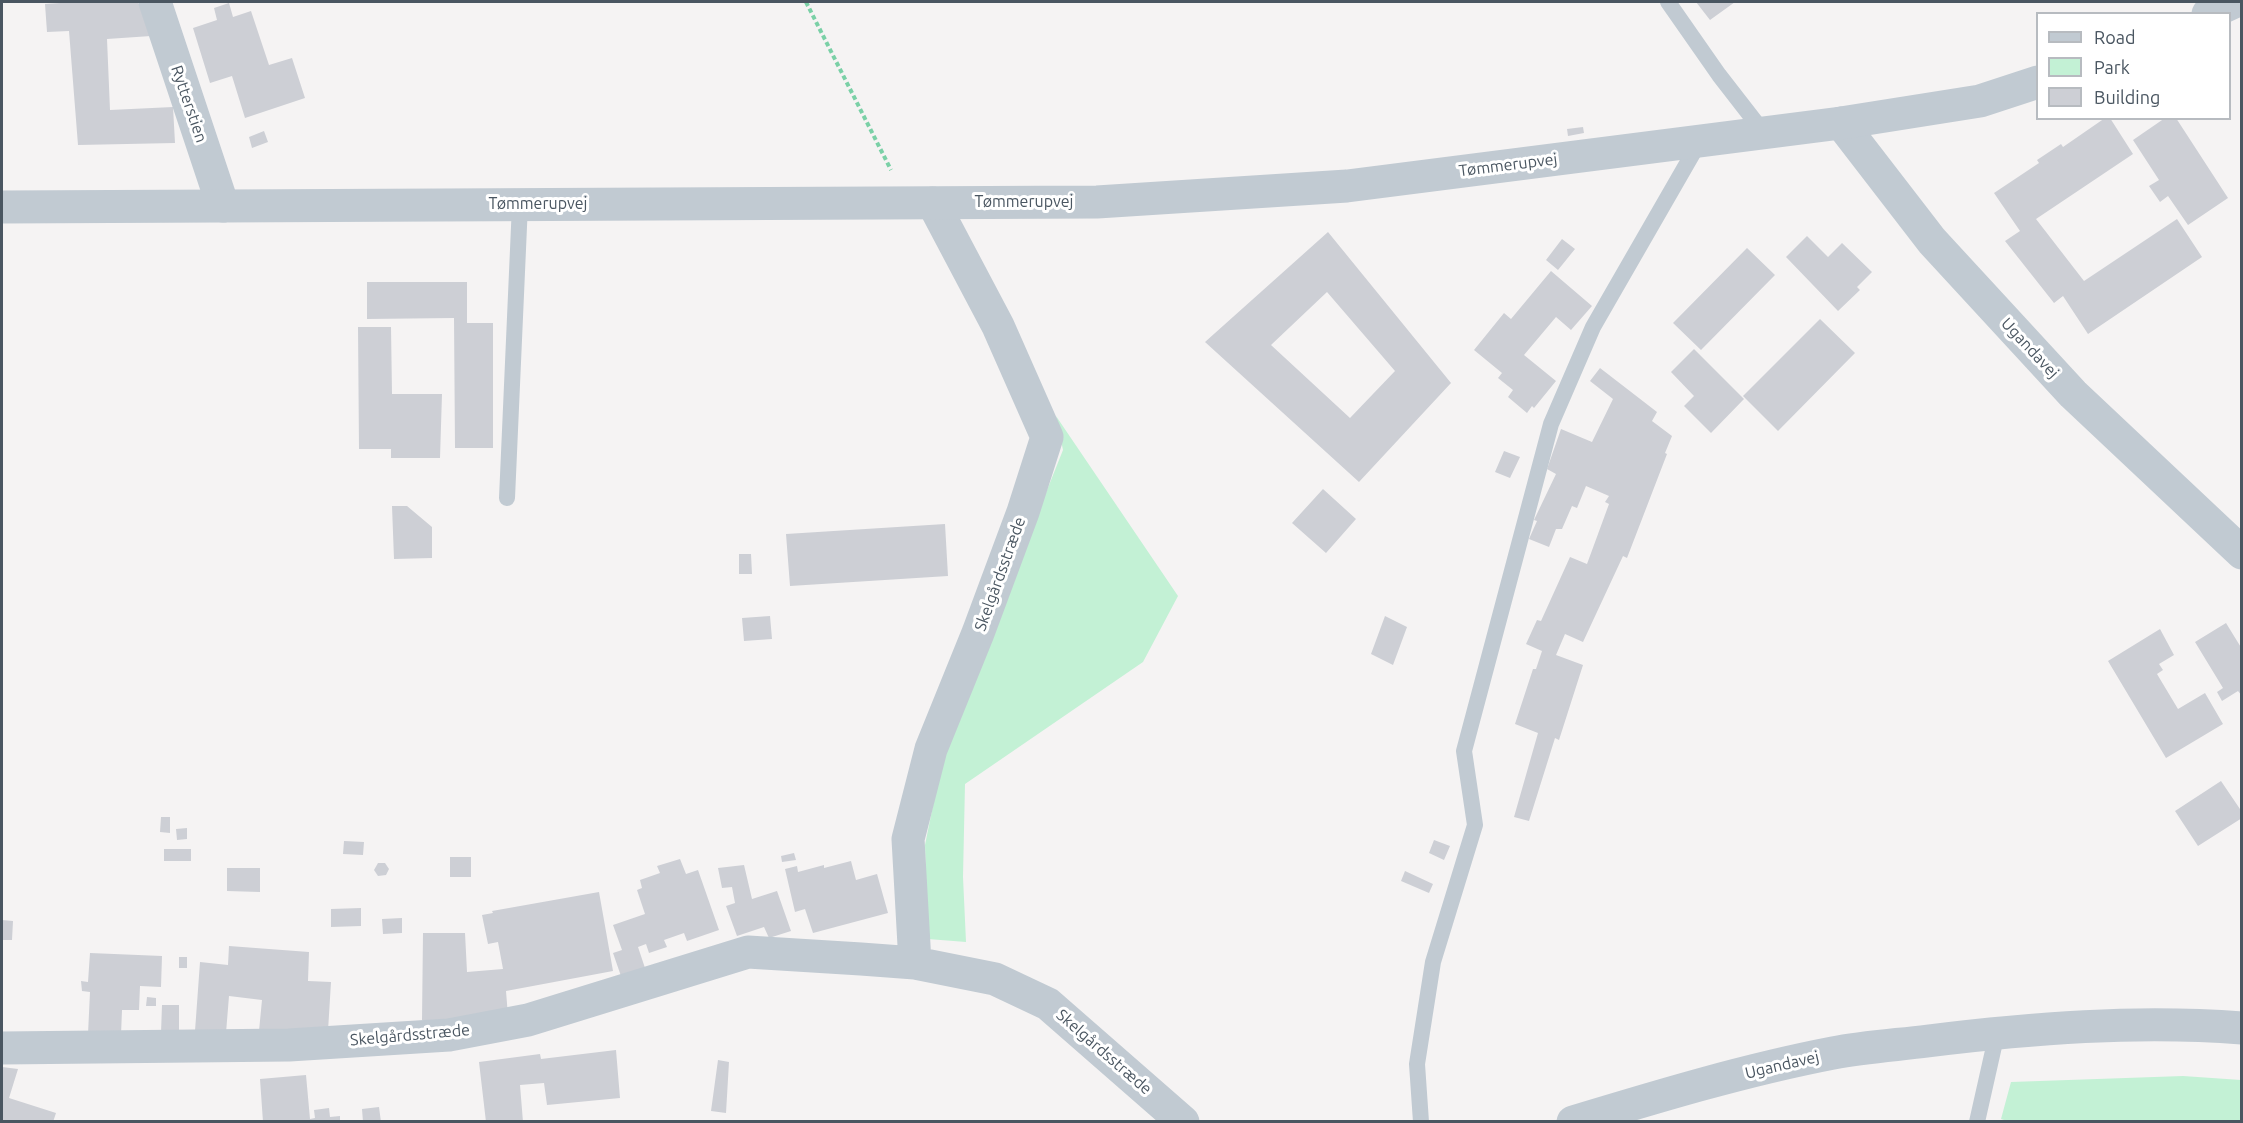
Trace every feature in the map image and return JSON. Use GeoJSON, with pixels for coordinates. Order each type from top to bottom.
{"type":"FeatureCollection","features":[{"type":"Feature","properties":{"kind":"street","name":"Rytterstien"},"geometry":{"type":"LineString","coordinates":[[155,2],[223,206]]}},
{"type":"Feature","properties":{"kind":"street"},"geometry":{"type":"LineString","coordinates":[[2212,12],[2234,2]]}},
{"type":"Feature","properties":{"kind":"street","name":"Tømmerupvej"},"geometry":{"type":"LineString","coordinates":[[2,207],[1097,202],[1347,186],[1764,133],[1980,101],[2036,82]]}},
{"type":"Feature","properties":{"kind":"street","name":"Ugandavej"},"geometry":{"type":"LineString","coordinates":[[1841,123],[1932,241],[2073,394],[2241,553]]}},
{"type":"Feature","properties":{"kind":"street","name":"Skelgårdsstræde"},"geometry":{"type":"LineString","coordinates":[[915,963],[908,839],[931,749],[978,633],[1023,512],[1047,437],[998,326],[920,203]]}},
{"type":"Feature","properties":{"kind":"street","name":"Skelgårdsstræde"},"geometry":{"type":"LineString","coordinates":[[2,1048],[289,1045],[449,1035],[528,1020],[748,952],[915,963],[995,979],[1048,1004],[1183,1122]]}},
{"type":"Feature","properties":{"kind":"street","name":"Ugandavej"},"geometry":{"type":"LineString","coordinates":[[1573,1122],[1694,1086],[1834,1053],[1997,1033],[2103,1025],[2205,1025],[2241,1028]]}},
{"type":"Feature","properties":{"kind":"lane"},"geometry":{"type":"LineString","coordinates":[[1668,2],[1719,75],[1764,133]]}},
{"type":"Feature","properties":{"kind":"lane"},"geometry":{"type":"LineString","coordinates":[[1421,1122],[1417,1064],[1432,962],[1475,825],[1464,751],[1551,424],[1593,327],[1700,141]]}},
{"type":"Feature","properties":{"kind":"lane"},"geometry":{"type":"LineString","coordinates":[[507,498],[520,204]]}},
{"type":"Feature","properties":{"kind":"lane"},"geometry":{"type":"LineString","coordinates":[[1977,1122],[1997,1033]]}},
{"type":"Feature","properties":{"kind":"path"},"geometry":{"type":"LineString","coordinates":[[806,2],[920,203]]}},
{"type":"Feature","properties":{"kind":"green space"},"geometry":{"type":"Polygon","coordinates":[[[1056,416],[1178,596],[1143,662],[965,784],[963,877],[966,942],[928,939],[925,845],[945,746],[1063,450],[1056,416]]]}},
{"type":"Feature","properties":{"kind":"green space"},"geometry":{"type":"Polygon","coordinates":[[[2183,1076],[2241,1080],[2241,1121],[2010,1122],[2001,1119],[2011,1082],[2183,1076]]]}},
{"type":"Feature","properties":{"kind":"building"},"geometry":{"type":"Polygon","coordinates":[[[137,2],[145,9],[151,36],[107,39],[110,110],[173,107],[175,143],[78,145],[69,31],[47,32],[45,4],[137,2]]]}},
{"type":"Feature","properties":{"kind":"building"},"geometry":{"type":"Polygon","coordinates":[[[1696,2],[1735,2],[1710,20],[1696,2]]]}},
{"type":"Feature","properties":{"kind":"building"},"geometry":{"type":"Polygon","coordinates":[[[229,3],[233,17],[251,11],[269,65],[292,58],[305,98],[245,118],[232,76],[210,83],[193,28],[217,20],[214,8],[229,3]]]}},
{"type":"Feature","properties":{"kind":"building"},"geometry":{"type":"Polygon","coordinates":[[[2102,120],[2111,120],[2133,154],[2036,219],[2084,281],[2177,219],[2202,257],[2088,334],[2063,296],[2054,303],[2005,241],[2020,231],[1994,193],[2039,163],[2037,160],[2061,144],[2063,147],[2102,120]]]}},
{"type":"Feature","properties":{"kind":"building"},"geometry":{"type":"Polygon","coordinates":[[[2162,120],[2177,120],[2228,198],[2188,225],[2168,196],[2160,202],[2149,186],[2159,180],[2133,140],[2162,120]]]}},
{"type":"Feature","properties":{"kind":"building"},"geometry":{"type":"Polygon","coordinates":[[[1583,127],[1584,133],[1568,136],[1567,129],[1583,127]]]}},
{"type":"Feature","properties":{"kind":"building"},"geometry":{"type":"Polygon","coordinates":[[[264,131],[268,142],[252,148],[249,137],[264,131]]]}},
{"type":"Feature","properties":{"kind":"building"},"geometry":{"type":"Polygon","coordinates":[[[1328,232],[1451,383],[1359,482],[1205,342],[1328,232]],[[1327,292],[1271,345],[1350,418],[1395,371],[1327,292]]]}},
{"type":"Feature","properties":{"kind":"building"},"geometry":{"type":"Polygon","coordinates":[[[1807,236],[1828,257],[1842,243],[1872,272],[1857,287],[1860,290],[1838,311],[1786,257],[1807,236]]]}},
{"type":"Feature","properties":{"kind":"building"},"geometry":{"type":"Polygon","coordinates":[[[1562,239],[1575,249],[1558,270],[1546,260],[1562,239]]]}},
{"type":"Feature","properties":{"kind":"building"},"geometry":{"type":"Polygon","coordinates":[[[1747,248],[1775,275],[1701,350],[1673,323],[1747,248]]]}},
{"type":"Feature","properties":{"kind":"building"},"geometry":{"type":"Polygon","coordinates":[[[1551,271],[1592,306],[1571,330],[1556,317],[1524,355],[1556,381],[1534,408],[1532,406],[1527,413],[1508,397],[1513,390],[1498,378],[1502,373],[1474,350],[1504,313],[1511,319],[1551,271]]]}},
{"type":"Feature","properties":{"kind":"building"},"geometry":{"type":"Polygon","coordinates":[[[367,282],[467,282],[467,323],[493,323],[493,448],[455,448],[454,318],[367,319],[367,282]]]}},
{"type":"Feature","properties":{"kind":"building"},"geometry":{"type":"Polygon","coordinates":[[[1820,319],[1855,353],[1778,431],[1743,396],[1820,319]]]}},
{"type":"Feature","properties":{"kind":"building"},"geometry":{"type":"Polygon","coordinates":[[[358,327],[391,327],[392,394],[442,394],[440,458],[391,458],[391,449],[359,449],[358,327]]]}},
{"type":"Feature","properties":{"kind":"building"},"geometry":{"type":"Polygon","coordinates":[[[1694,349],[1744,399],[1711,433],[1684,406],[1694,396],[1671,372],[1694,349]]]}},
{"type":"Feature","properties":{"kind":"building"},"geometry":{"type":"Polygon","coordinates":[[[1600,368],[1657,412],[1652,421],[1672,436],[1627,558],[1623,556],[1583,642],[1565,634],[1556,655],[1583,665],[1559,740],[1555,738],[1529,821],[1514,817],[1538,733],[1515,724],[1533,669],[1536,669],[1542,651],[1526,644],[1537,620],[1541,621],[1570,557],[1587,564],[1609,504],[1605,502],[1609,496],[1586,486],[1577,508],[1572,506],[1562,529],[1556,529],[1549,547],[1529,539],[1537,521],[1534,520],[1556,474],[1547,469],[1561,429],[1592,442],[1613,399],[1590,381],[1600,368]]]}},
{"type":"Feature","properties":{"kind":"building"},"geometry":{"type":"Polygon","coordinates":[[[1504,451],[1520,457],[1510,478],[1495,472],[1504,451]]]}},
{"type":"Feature","properties":{"kind":"building"},"geometry":{"type":"Polygon","coordinates":[[[1323,489],[1356,519],[1326,553],[1292,523],[1323,489]]]}},
{"type":"Feature","properties":{"kind":"building"},"geometry":{"type":"Polygon","coordinates":[[[392,506],[407,506],[432,527],[432,558],[394,559],[392,506]]]}},
{"type":"Feature","properties":{"kind":"building"},"geometry":{"type":"Polygon","coordinates":[[[945,524],[948,576],[790,586],[786,534],[945,524]]]}},
{"type":"Feature","properties":{"kind":"building"},"geometry":{"type":"Polygon","coordinates":[[[739,554],[751,554],[752,574],[739,574],[739,554]]]}},
{"type":"Feature","properties":{"kind":"building"},"geometry":{"type":"Polygon","coordinates":[[[770,616],[772,639],[744,641],[742,618],[770,616]]]}},
{"type":"Feature","properties":{"kind":"building"},"geometry":{"type":"Polygon","coordinates":[[[1385,616],[1407,627],[1393,665],[1371,654],[1385,616]]]}},
{"type":"Feature","properties":{"kind":"building"},"geometry":{"type":"Polygon","coordinates":[[[2226,623],[2242,649],[2242,696],[2238,691],[2222,701],[2217,692],[2223,688],[2195,642],[2226,623]]]}},
{"type":"Feature","properties":{"kind":"building"},"geometry":{"type":"Polygon","coordinates":[[[2160,629],[2174,655],[2159,664],[2163,670],[2157,674],[2178,709],[2205,693],[2223,724],[2166,758],[2108,661],[2160,629]]]}},
{"type":"Feature","properties":{"kind":"building"},"geometry":{"type":"Polygon","coordinates":[[[2221,781],[2242,812],[2242,818],[2198,846],[2175,811],[2221,781]]]}},
{"type":"Feature","properties":{"kind":"building"},"geometry":{"type":"Polygon","coordinates":[[[161,817],[170,817],[170,833],[160,832],[161,817]]]}},
{"type":"Feature","properties":{"kind":"building"},"geometry":{"type":"Polygon","coordinates":[[[187,828],[187,839],[177,840],[176,829],[187,828]]]}},
{"type":"Feature","properties":{"kind":"building"},"geometry":{"type":"Polygon","coordinates":[[[1434,840],[1450,846],[1444,860],[1429,853],[1434,840]]]}},
{"type":"Feature","properties":{"kind":"building"},"geometry":{"type":"Polygon","coordinates":[[[344,841],[364,842],[363,855],[343,854],[344,841]]]}},
{"type":"Feature","properties":{"kind":"building"},"geometry":{"type":"Polygon","coordinates":[[[164,849],[191,849],[191,861],[164,861],[164,849]]]}},
{"type":"Feature","properties":{"kind":"building"},"geometry":{"type":"Polygon","coordinates":[[[794,853],[796,860],[782,862],[781,856],[794,853]]]}},
{"type":"Feature","properties":{"kind":"building"},"geometry":{"type":"Polygon","coordinates":[[[450,857],[471,857],[471,877],[450,877],[450,857]]]}},
{"type":"Feature","properties":{"kind":"building"},"geometry":{"type":"Polygon","coordinates":[[[680,859],[686,874],[698,870],[719,930],[687,941],[684,933],[664,940],[667,947],[649,953],[646,944],[638,947],[646,971],[622,979],[613,953],[622,950],[613,925],[645,914],[637,890],[642,888],[640,880],[660,873],[657,866],[680,859]]]}},
{"type":"Feature","properties":{"kind":"building"},"geometry":{"type":"Polygon","coordinates":[[[851,861],[856,880],[877,874],[888,913],[813,933],[805,909],[795,912],[785,869],[797,866],[798,872],[851,861]]]}},
{"type":"Feature","properties":{"kind":"building"},"geometry":{"type":"Polygon","coordinates":[[[378,863],[385,863],[389,869],[386,875],[378,876],[374,870],[378,863]]]}},
{"type":"Feature","properties":{"kind":"building"},"geometry":{"type":"Polygon","coordinates":[[[744,865],[752,899],[777,891],[791,931],[769,938],[764,927],[737,936],[726,906],[735,903],[732,887],[722,888],[718,868],[744,865]]]}},
{"type":"Feature","properties":{"kind":"building"},"geometry":{"type":"Polygon","coordinates":[[[227,868],[260,868],[260,892],[227,891],[227,868]]]}},
{"type":"Feature","properties":{"kind":"building"},"geometry":{"type":"Polygon","coordinates":[[[1405,871],[1433,884],[1429,893],[1401,881],[1405,871]]]}},
{"type":"Feature","properties":{"kind":"building"},"geometry":{"type":"Polygon","coordinates":[[[599,892],[613,971],[506,991],[508,1016],[466,1020],[422,1020],[423,933],[465,933],[467,972],[503,969],[498,942],[488,944],[482,915],[493,913],[492,911],[599,892]]]}},
{"type":"Feature","properties":{"kind":"building"},"geometry":{"type":"Polygon","coordinates":[[[361,908],[361,926],[331,927],[331,909],[361,908]]]}},
{"type":"Feature","properties":{"kind":"building"},"geometry":{"type":"Polygon","coordinates":[[[402,918],[402,933],[383,934],[382,919],[402,918]]]}},
{"type":"Feature","properties":{"kind":"building"},"geometry":{"type":"Polygon","coordinates":[[[2,920],[13,921],[12,940],[2,940],[2,920]]]}},
{"type":"Feature","properties":{"kind":"building"},"geometry":{"type":"Polygon","coordinates":[[[229,946],[309,952],[308,981],[331,982],[328,1031],[259,1031],[262,1000],[229,996],[226,1033],[195,1031],[200,962],[228,965],[229,946]]]}},
{"type":"Feature","properties":{"kind":"building"},"geometry":{"type":"Polygon","coordinates":[[[90,953],[162,956],[161,987],[140,986],[139,1010],[122,1010],[121,1035],[88,1034],[90,992],[82,991],[81,981],[88,982],[90,953]]]}},
{"type":"Feature","properties":{"kind":"building"},"geometry":{"type":"Polygon","coordinates":[[[179,957],[187,957],[187,968],[179,968],[179,957]]]}},
{"type":"Feature","properties":{"kind":"building"},"geometry":{"type":"Polygon","coordinates":[[[147,997],[156,998],[156,1006],[146,1006],[147,997]]]}},
{"type":"Feature","properties":{"kind":"building"},"geometry":{"type":"Polygon","coordinates":[[[162,1005],[179,1005],[179,1033],[161,1033],[162,1005]]]}},
{"type":"Feature","properties":{"kind":"building"},"geometry":{"type":"Polygon","coordinates":[[[616,1050],[620,1098],[547,1105],[544,1083],[520,1085],[523,1122],[486,1122],[479,1062],[540,1054],[541,1059],[616,1050]]]}},
{"type":"Feature","properties":{"kind":"building"},"geometry":{"type":"Polygon","coordinates":[[[718,1060],[729,1062],[726,1113],[711,1111],[718,1060]]]}},
{"type":"Feature","properties":{"kind":"building"},"geometry":{"type":"Polygon","coordinates":[[[2,1067],[18,1069],[9,1098],[56,1113],[53,1122],[2,1122],[2,1067]]]}},
{"type":"Feature","properties":{"kind":"building"},"geometry":{"type":"Polygon","coordinates":[[[306,1075],[310,1119],[315,1118],[314,1110],[329,1108],[330,1117],[340,1116],[340,1122],[263,1122],[260,1079],[306,1075]]]}},
{"type":"Feature","properties":{"kind":"building"},"geometry":{"type":"Polygon","coordinates":[[[379,1107],[381,1122],[363,1122],[362,1109],[379,1107]]]}}]}
